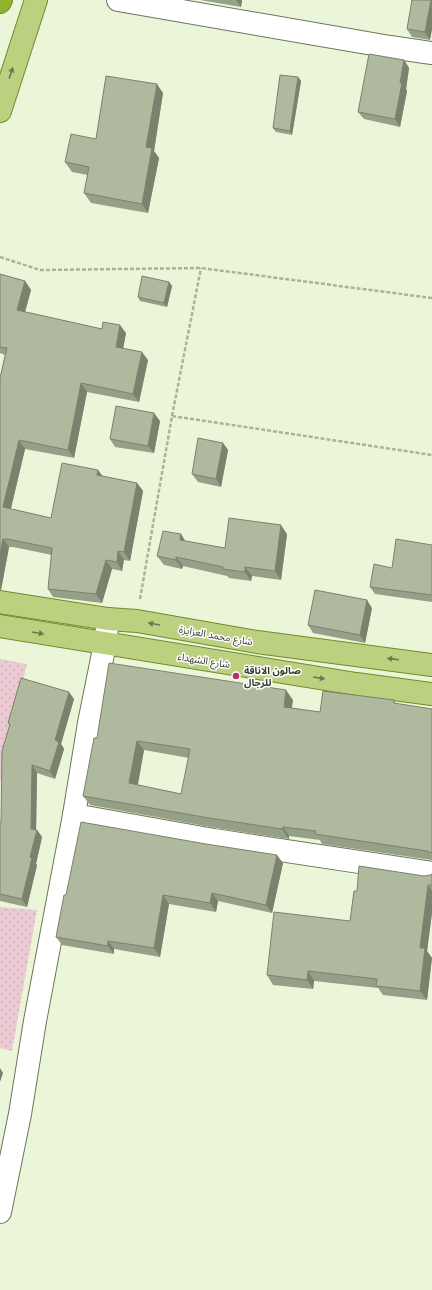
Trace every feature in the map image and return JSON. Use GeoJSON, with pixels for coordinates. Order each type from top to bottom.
{"type":"FeatureCollection","features":[{"type":"Feature","properties":{"kind":"main road"},"geometry":{"type":"LineString","coordinates":[[0,110],[36,0]]}},
{"type":"Feature","properties":{"kind":"main road","name":"شارع محمد العزايزة"},"geometry":{"type":"LineString","coordinates":[[0,602],[108,619],[136,621],[257,642],[432,665]]}},
{"type":"Feature","properties":{"kind":"main road","name":"شارع الشهداء"},"geometry":{"type":"LineString","coordinates":[[0,626],[356,684],[432,694]]}},
{"type":"Feature","properties":{"kind":"street"},"geometry":{"type":"LineString","coordinates":[[118,0],[383,46],[432,53]]}},
{"type":"Feature","properties":{"kind":"street"},"geometry":{"type":"LineString","coordinates":[[0,1212],[20,1114],[35,1021],[74,815],[89,723],[105,644],[108,619]]}},
{"type":"Feature","properties":{"kind":"street"},"geometry":{"type":"LineString","coordinates":[[74,815],[214,840],[432,873]]}},
{"type":"Feature","properties":{"kind":"path"},"geometry":{"type":"LineString","coordinates":[[0,257],[40,270],[201,268],[432,298]]}},
{"type":"Feature","properties":{"kind":"path"},"geometry":{"type":"LineString","coordinates":[[136,621],[172,416],[201,268]]}},
{"type":"Feature","properties":{"kind":"path"},"geometry":{"type":"LineString","coordinates":[[172,416],[432,456]]}},
{"type":"Feature","properties":{"kind":"shaded area"},"geometry":{"type":"Polygon","coordinates":[[[0,659],[27,664],[0,783],[0,659]]]}},
{"type":"Feature","properties":{"kind":"shaded area"},"geometry":{"type":"Polygon","coordinates":[[[0,907],[37,910],[12,1051],[0,1048],[0,907]]]}},
{"type":"Feature","properties":{"kind":"building"},"geometry":{"type":"Polygon","coordinates":[[[412,0],[431,0],[425,32],[407,29],[412,0]]]}},
{"type":"Feature","properties":{"kind":"building"},"geometry":{"type":"Polygon","coordinates":[[[369,54],[404,60],[400,83],[402,83],[395,119],[358,112],[369,54]]]}},
{"type":"Feature","properties":{"kind":"building"},"geometry":{"type":"Polygon","coordinates":[[[280,75],[298,77],[290,131],[273,128],[280,75]]]}},
{"type":"Feature","properties":{"kind":"building"},"geometry":{"type":"Polygon","coordinates":[[[106,76],[157,84],[146,147],[152,148],[142,204],[84,193],[89,167],[65,162],[71,134],[96,139],[106,76]]]}},
{"type":"Feature","properties":{"kind":"building"},"geometry":{"type":"Polygon","coordinates":[[[0,274],[25,281],[17,310],[102,329],[103,322],[120,325],[116,347],[142,352],[133,394],[81,383],[68,450],[19,440],[3,507],[51,518],[62,463],[98,470],[97,475],[137,483],[124,552],[118,551],[117,562],[106,560],[96,594],[48,589],[52,548],[3,539],[0,554],[0,378],[7,348],[0,347],[0,274]]]}},
{"type":"Feature","properties":{"kind":"building"},"geometry":{"type":"Polygon","coordinates":[[[142,276],[169,282],[164,303],[138,297],[142,276]]]}},
{"type":"Feature","properties":{"kind":"building"},"geometry":{"type":"Polygon","coordinates":[[[116,406],[154,413],[148,446],[110,439],[116,406]]]}},
{"type":"Feature","properties":{"kind":"building"},"geometry":{"type":"Polygon","coordinates":[[[198,438],[223,443],[216,479],[192,474],[198,438]]]}},
{"type":"Feature","properties":{"kind":"building"},"geometry":{"type":"Polygon","coordinates":[[[229,518],[281,525],[275,571],[245,567],[245,572],[223,569],[223,567],[176,557],[176,560],[157,556],[163,531],[181,534],[180,540],[225,548],[229,518]]]}},
{"type":"Feature","properties":{"kind":"building"},"geometry":{"type":"Polygon","coordinates":[[[396,539],[432,545],[432,595],[370,587],[374,564],[392,568],[396,539]]]}},
{"type":"Feature","properties":{"kind":"building"},"geometry":{"type":"Polygon","coordinates":[[[315,590],[367,600],[360,635],[308,625],[315,590]]]}},
{"type":"Feature","properties":{"kind":"building"},"geometry":{"type":"Polygon","coordinates":[[[109,663],[286,690],[284,707],[320,712],[323,691],[394,700],[394,703],[432,709],[432,853],[315,834],[316,831],[283,827],[282,829],[83,796],[94,738],[97,738],[109,663]],[[137,741],[129,783],[181,794],[190,749],[137,741]]]}},
{"type":"Feature","properties":{"kind":"building"},"geometry":{"type":"Polygon","coordinates":[[[21,678],[69,692],[55,740],[59,742],[50,771],[32,765],[31,829],[37,830],[22,899],[0,894],[2,751],[10,724],[8,723],[21,678]]]}},
{"type":"Feature","properties":{"kind":"building"},"geometry":{"type":"Polygon","coordinates":[[[81,822],[277,855],[266,905],[212,893],[210,903],[163,895],[154,948],[108,941],[108,946],[56,937],[81,822]]]}},
{"type":"Feature","properties":{"kind":"building"},"geometry":{"type":"Polygon","coordinates":[[[359,866],[424,876],[432,874],[432,885],[428,885],[420,948],[425,948],[420,991],[376,986],[377,979],[308,971],[307,980],[267,975],[274,912],[350,921],[354,891],[357,891],[359,866]]]}},
{"type":"Feature","properties":{"kind":"place","name":"صالون الاناقة للرجال"},"geometry":{"type":"Point","coordinates":[236,676]}}]}
